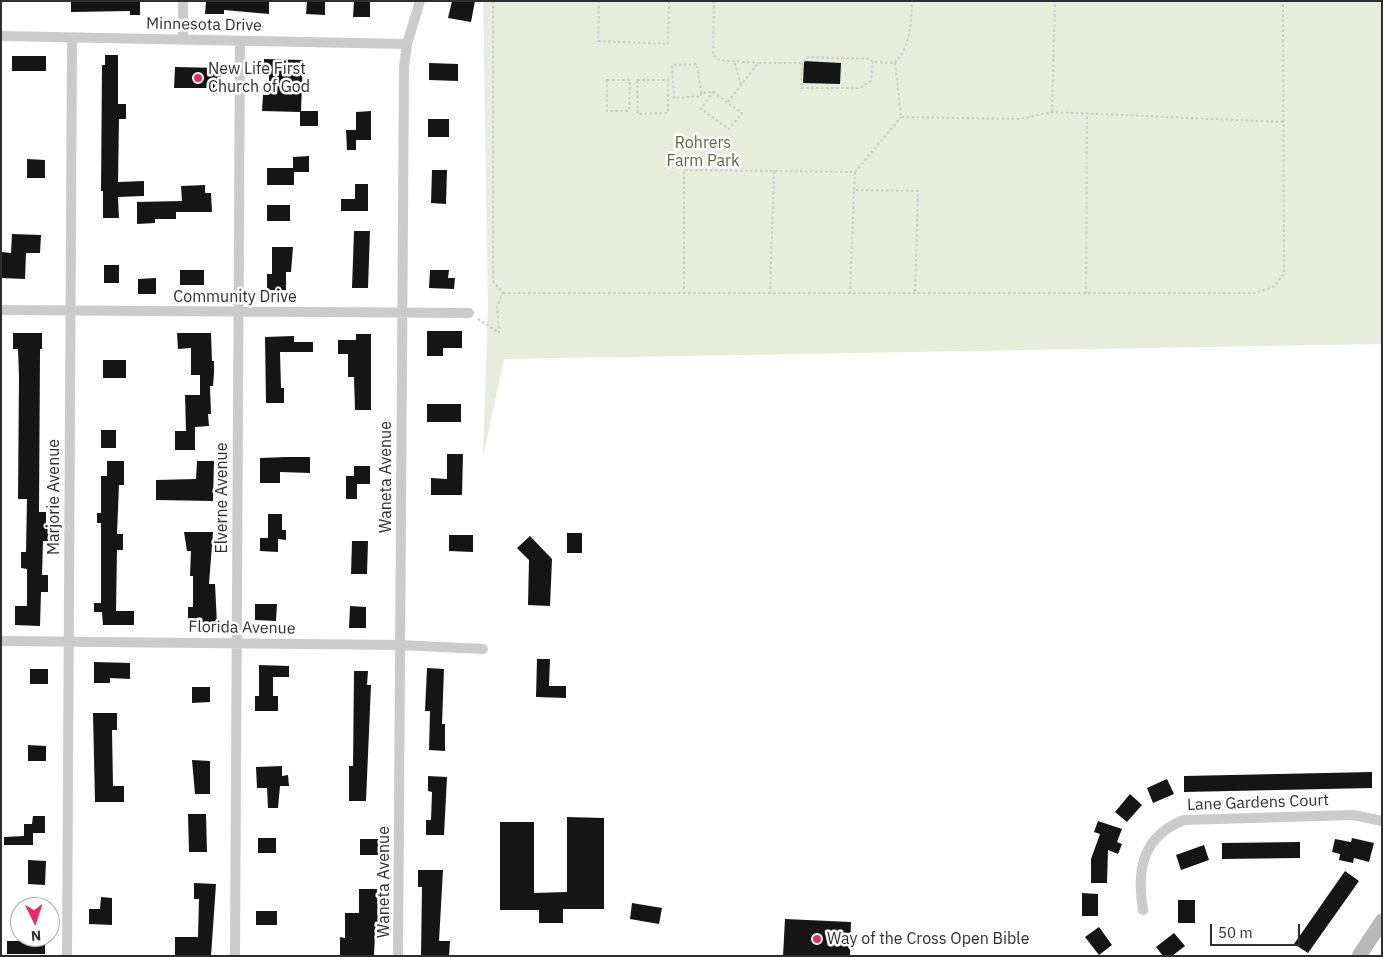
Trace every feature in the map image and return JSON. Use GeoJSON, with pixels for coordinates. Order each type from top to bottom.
{"type":"FeatureCollection","features":[{"type":"Feature","properties":{"kind":"main road"},"geometry":{"type":"LineString","coordinates":[[1358,956],[1382,921]]}},
{"type":"Feature","properties":{"kind":"street"},"geometry":{"type":"LineString","coordinates":[[183,1],[183,40]]}},
{"type":"Feature","properties":{"kind":"street","name":"Waneta Avenue"},"geometry":{"type":"LineString","coordinates":[[398,956],[404,68],[406,44],[420,1]]}},
{"type":"Feature","properties":{"kind":"street","name":"Minnesota Drive"},"geometry":{"type":"LineString","coordinates":[[1,36],[406,44]]}},
{"type":"Feature","properties":{"kind":"street","name":"Marjorie Avenue"},"geometry":{"type":"LineString","coordinates":[[67,956],[72,38]]}},
{"type":"Feature","properties":{"kind":"street","name":"Elverne Avenue"},"geometry":{"type":"LineString","coordinates":[[235,956],[240,41]]}},
{"type":"Feature","properties":{"kind":"street","name":"Community Drive"},"geometry":{"type":"LineString","coordinates":[[1,310],[469,313]]}},
{"type":"Feature","properties":{"kind":"street","name":"Florida Avenue"},"geometry":{"type":"LineString","coordinates":[[1,641],[400,645],[483,649]]}},
{"type":"Feature","properties":{"kind":"street","name":"Lane Gardens Court"},"geometry":{"type":"LineString","coordinates":[[1143,910],[1140,880],[1148,850],[1159,833],[1184,820],[1353,815],[1382,821]]}},
{"type":"Feature","properties":{"kind":"path"},"geometry":{"type":"LineString","coordinates":[[492,1],[493,281],[503,293],[684,294],[1254,293],[1272,287],[1284,274],[1283,1]]}},
{"type":"Feature","properties":{"kind":"path"},"geometry":{"type":"LineString","coordinates":[[599,1],[598,42],[668,44],[669,1]]}},
{"type":"Feature","properties":{"kind":"path"},"geometry":{"type":"LineString","coordinates":[[714,1],[713,55],[720,60],[735,63],[802,63]]}},
{"type":"Feature","properties":{"kind":"path"},"geometry":{"type":"LineString","coordinates":[[850,294],[855,172],[901,117],[895,63],[904,53],[910,35],[912,1]]}},
{"type":"Feature","properties":{"kind":"path"},"geometry":{"type":"LineString","coordinates":[[1052,112],[1055,1]]}},
{"type":"Feature","properties":{"kind":"path"},"geometry":{"type":"LineString","coordinates":[[873,62],[871,81],[860,88],[801,88],[802,63],[808,57],[870,59],[873,62],[895,63]]}},
{"type":"Feature","properties":{"kind":"path"},"geometry":{"type":"LineString","coordinates":[[735,63],[741,85]]}},
{"type":"Feature","properties":{"kind":"path"},"geometry":{"type":"LineString","coordinates":[[728,102],[758,63]]}},
{"type":"Feature","properties":{"kind":"path"},"geometry":{"type":"LineString","coordinates":[[674,98],[672,66],[698,64],[701,93]]}},
{"type":"Feature","properties":{"kind":"path"},"geometry":{"type":"LineString","coordinates":[[630,80],[629,111],[607,111],[607,80],[630,80],[637,80],[668,80],[668,113],[638,114],[637,80]]}},
{"type":"Feature","properties":{"kind":"path"},"geometry":{"type":"LineString","coordinates":[[668,98],[701,96],[701,93],[713,92],[742,113],[729,129],[701,109],[713,92]]}},
{"type":"Feature","properties":{"kind":"path"},"geometry":{"type":"LineString","coordinates":[[901,117],[1020,119],[1052,112],[1284,122]]}},
{"type":"Feature","properties":{"kind":"path"},"geometry":{"type":"LineString","coordinates":[[1086,294],[1087,114]]}},
{"type":"Feature","properties":{"kind":"path"},"geometry":{"type":"LineString","coordinates":[[684,294],[684,170],[855,172]]}},
{"type":"Feature","properties":{"kind":"path"},"geometry":{"type":"LineString","coordinates":[[770,294],[774,171]]}},
{"type":"Feature","properties":{"kind":"path"},"geometry":{"type":"LineString","coordinates":[[854,190],[918,191],[915,294]]}},
{"type":"Feature","properties":{"kind":"path"},"geometry":{"type":"LineString","coordinates":[[469,313],[499,333],[498,306],[503,293]]}},
{"type":"Feature","properties":{"kind":"green space","name":"Rohrers Farm Park"},"geometry":{"type":"Polygon","coordinates":[[[483,1],[1382,1],[1382,344],[504,359],[483,458],[488,304],[483,1]]]}},
{"type":"Feature","properties":{"kind":"building"},"geometry":{"type":"Polygon","coordinates":[[[71,1],[140,1],[140,15],[130,15],[130,11],[71,12],[71,1]]]}},
{"type":"Feature","properties":{"kind":"building"},"geometry":{"type":"Polygon","coordinates":[[[206,1],[269,1],[269,14],[224,10],[224,14],[205,14],[206,1]]]}},
{"type":"Feature","properties":{"kind":"building"},"geometry":{"type":"Polygon","coordinates":[[[307,1],[325,1],[325,15],[306,14],[307,1]]]}},
{"type":"Feature","properties":{"kind":"building"},"geometry":{"type":"Polygon","coordinates":[[[354,1],[370,1],[370,17],[353,17],[354,1]]]}},
{"type":"Feature","properties":{"kind":"building"},"geometry":{"type":"Polygon","coordinates":[[[452,1],[475,1],[471,22],[448,18],[452,1]]]}},
{"type":"Feature","properties":{"kind":"building"},"geometry":{"type":"Polygon","coordinates":[[[105,55],[118,55],[118,104],[126,104],[126,119],[119,119],[118,182],[144,181],[144,196],[118,197],[119,218],[103,218],[103,191],[101,191],[102,65],[105,65],[105,55]]]}},
{"type":"Feature","properties":{"kind":"building"},"geometry":{"type":"Polygon","coordinates":[[[12,56],[46,56],[46,71],[12,71],[12,56]]]}},
{"type":"Feature","properties":{"kind":"building"},"geometry":{"type":"Polygon","coordinates":[[[264,59],[303,60],[301,111],[318,111],[318,126],[300,126],[300,112],[262,111],[263,95],[269,95],[269,76],[263,76],[264,59]]]}},
{"type":"Feature","properties":{"kind":"building"},"geometry":{"type":"Polygon","coordinates":[[[804,61],[841,63],[840,84],[803,83],[804,61]]]}},
{"type":"Feature","properties":{"kind":"building"},"geometry":{"type":"Polygon","coordinates":[[[429,63],[458,64],[458,81],[429,80],[429,63]]]}},
{"type":"Feature","properties":{"kind":"building","name":"New Life First Church of God"},"geometry":{"type":"Polygon","coordinates":[[[175,67],[221,68],[220,94],[209,93],[209,88],[174,88],[175,67]]]}},
{"type":"Feature","properties":{"kind":"building"},"geometry":{"type":"Polygon","coordinates":[[[371,111],[371,140],[356,140],[356,150],[347,150],[346,130],[356,130],[356,112],[371,111]]]}},
{"type":"Feature","properties":{"kind":"building"},"geometry":{"type":"Polygon","coordinates":[[[428,119],[449,119],[449,137],[428,137],[428,119]]]}},
{"type":"Feature","properties":{"kind":"building"},"geometry":{"type":"Polygon","coordinates":[[[309,156],[309,172],[294,172],[294,185],[267,185],[267,168],[293,168],[293,157],[309,156]]]}},
{"type":"Feature","properties":{"kind":"building"},"geometry":{"type":"Polygon","coordinates":[[[27,159],[45,160],[45,178],[27,178],[27,159]]]}},
{"type":"Feature","properties":{"kind":"building"},"geometry":{"type":"Polygon","coordinates":[[[432,170],[447,170],[446,204],[431,203],[432,170]]]}},
{"type":"Feature","properties":{"kind":"building"},"geometry":{"type":"Polygon","coordinates":[[[355,184],[368,184],[368,211],[341,211],[341,199],[355,199],[355,184]]]}},
{"type":"Feature","properties":{"kind":"building"},"geometry":{"type":"Polygon","coordinates":[[[205,185],[205,193],[211,193],[212,212],[176,212],[176,219],[155,219],[155,223],[137,224],[137,202],[182,201],[181,186],[205,185]]]}},
{"type":"Feature","properties":{"kind":"building"},"geometry":{"type":"Polygon","coordinates":[[[267,205],[290,205],[290,221],[267,221],[267,205]]]}},
{"type":"Feature","properties":{"kind":"building"},"geometry":{"type":"Polygon","coordinates":[[[354,231],[370,231],[368,288],[352,288],[354,231]]]}},
{"type":"Feature","properties":{"kind":"building"},"geometry":{"type":"Polygon","coordinates":[[[12,234],[41,235],[40,253],[26,253],[25,279],[1,278],[2,252],[11,253],[12,234]]]}},
{"type":"Feature","properties":{"kind":"building"},"geometry":{"type":"Polygon","coordinates":[[[272,247],[293,247],[291,272],[286,272],[286,290],[267,290],[267,274],[272,274],[272,247]]]}},
{"type":"Feature","properties":{"kind":"building"},"geometry":{"type":"Polygon","coordinates":[[[104,265],[119,265],[119,283],[104,283],[104,265]]]}},
{"type":"Feature","properties":{"kind":"building"},"geometry":{"type":"Polygon","coordinates":[[[180,270],[204,270],[204,285],[180,285],[180,270]]]}},
{"type":"Feature","properties":{"kind":"building"},"geometry":{"type":"Polygon","coordinates":[[[430,270],[449,270],[448,278],[455,278],[454,289],[429,288],[430,270]]]}},
{"type":"Feature","properties":{"kind":"building"},"geometry":{"type":"Polygon","coordinates":[[[156,278],[156,294],[138,294],[138,279],[156,278]]]}},
{"type":"Feature","properties":{"kind":"building"},"geometry":{"type":"Polygon","coordinates":[[[427,331],[462,331],[462,348],[443,348],[443,356],[427,356],[427,331]]]}},
{"type":"Feature","properties":{"kind":"building"},"geometry":{"type":"Polygon","coordinates":[[[13,333],[42,333],[42,349],[40,349],[39,512],[46,512],[46,526],[49,526],[49,541],[43,541],[42,575],[48,575],[48,592],[41,592],[40,626],[15,625],[15,606],[27,606],[27,569],[21,568],[21,552],[26,552],[27,499],[18,499],[19,376],[18,349],[13,349],[13,333]]]}},
{"type":"Feature","properties":{"kind":"building"},"geometry":{"type":"Polygon","coordinates":[[[177,333],[211,333],[214,373],[213,386],[210,386],[211,414],[208,414],[209,426],[195,427],[195,450],[175,450],[175,431],[186,431],[185,395],[200,395],[200,375],[191,375],[191,348],[178,349],[177,333]]]}},
{"type":"Feature","properties":{"kind":"building"},"geometry":{"type":"Polygon","coordinates":[[[356,334],[371,334],[371,410],[355,410],[354,377],[348,377],[348,354],[338,354],[338,340],[356,340],[356,334]]]}},
{"type":"Feature","properties":{"kind":"building"},"geometry":{"type":"Polygon","coordinates":[[[294,336],[294,342],[313,342],[313,352],[280,352],[281,388],[284,388],[284,403],[266,403],[265,337],[294,336]]]}},
{"type":"Feature","properties":{"kind":"building"},"geometry":{"type":"Polygon","coordinates":[[[103,360],[126,360],[126,378],[103,378],[103,360]]]}},
{"type":"Feature","properties":{"kind":"building"},"geometry":{"type":"Polygon","coordinates":[[[427,404],[461,404],[461,422],[427,422],[427,404]]]}},
{"type":"Feature","properties":{"kind":"building"},"geometry":{"type":"Polygon","coordinates":[[[101,430],[116,430],[116,448],[101,448],[101,430]]]}},
{"type":"Feature","properties":{"kind":"building"},"geometry":{"type":"Polygon","coordinates":[[[447,454],[463,454],[462,495],[431,495],[431,478],[447,479],[447,454]]]}},
{"type":"Feature","properties":{"kind":"building"},"geometry":{"type":"Polygon","coordinates":[[[310,457],[310,473],[280,472],[280,483],[260,483],[260,458],[310,457]]]}},
{"type":"Feature","properties":{"kind":"building"},"geometry":{"type":"Polygon","coordinates":[[[107,461],[124,461],[124,485],[119,485],[117,534],[123,534],[123,550],[117,550],[116,611],[134,611],[134,625],[103,625],[102,612],[94,612],[94,603],[101,603],[101,523],[97,523],[97,513],[101,513],[101,476],[107,476],[107,461]]]}},
{"type":"Feature","properties":{"kind":"building"},"geometry":{"type":"Polygon","coordinates":[[[197,461],[214,461],[213,501],[156,500],[156,480],[196,479],[197,461]]]}},
{"type":"Feature","properties":{"kind":"building"},"geometry":{"type":"Polygon","coordinates":[[[354,466],[370,466],[370,484],[357,484],[357,499],[346,499],[346,476],[354,476],[354,466]]]}},
{"type":"Feature","properties":{"kind":"building"},"geometry":{"type":"Polygon","coordinates":[[[268,514],[282,514],[282,530],[286,530],[286,540],[278,539],[278,552],[260,551],[260,538],[268,538],[268,514]]]}},
{"type":"Feature","properties":{"kind":"building"},"geometry":{"type":"Polygon","coordinates":[[[184,532],[213,532],[209,584],[215,584],[217,624],[188,624],[188,607],[193,607],[193,576],[190,576],[191,551],[187,551],[184,532]]]}},
{"type":"Feature","properties":{"kind":"building"},"geometry":{"type":"Polygon","coordinates":[[[567,533],[582,533],[582,553],[567,553],[567,533]]]}},
{"type":"Feature","properties":{"kind":"building"},"geometry":{"type":"Polygon","coordinates":[[[449,535],[473,535],[473,552],[449,551],[449,535]]]}},
{"type":"Feature","properties":{"kind":"building"},"geometry":{"type":"Polygon","coordinates":[[[530,536],[552,559],[550,606],[528,605],[529,560],[517,548],[530,536]]]}},
{"type":"Feature","properties":{"kind":"building"},"geometry":{"type":"Polygon","coordinates":[[[352,541],[368,541],[367,574],[351,574],[352,541]]]}},
{"type":"Feature","properties":{"kind":"building"},"geometry":{"type":"Polygon","coordinates":[[[255,604],[277,604],[276,621],[255,620],[255,604]]]}},
{"type":"Feature","properties":{"kind":"building"},"geometry":{"type":"Polygon","coordinates":[[[350,606],[366,607],[366,628],[349,628],[350,606]]]}},
{"type":"Feature","properties":{"kind":"building"},"geometry":{"type":"Polygon","coordinates":[[[537,659],[550,659],[549,686],[566,686],[566,698],[536,697],[537,659]]]}},
{"type":"Feature","properties":{"kind":"building"},"geometry":{"type":"Polygon","coordinates":[[[94,662],[130,663],[130,679],[110,678],[110,683],[94,683],[94,662]]]}},
{"type":"Feature","properties":{"kind":"building"},"geometry":{"type":"Polygon","coordinates":[[[259,665],[289,666],[289,677],[273,677],[273,696],[278,696],[278,711],[255,711],[255,696],[259,696],[259,665]]]}},
{"type":"Feature","properties":{"kind":"building"},"geometry":{"type":"Polygon","coordinates":[[[427,668],[444,669],[442,724],[445,724],[445,751],[429,750],[430,711],[425,711],[427,668]]]}},
{"type":"Feature","properties":{"kind":"building"},"geometry":{"type":"Polygon","coordinates":[[[30,669],[48,669],[48,684],[30,684],[30,669]]]}},
{"type":"Feature","properties":{"kind":"building"},"geometry":{"type":"Polygon","coordinates":[[[354,671],[368,671],[367,685],[371,685],[366,801],[349,801],[349,766],[353,766],[354,671]]]}},
{"type":"Feature","properties":{"kind":"building"},"geometry":{"type":"Polygon","coordinates":[[[192,687],[210,687],[210,702],[192,703],[192,687]]]}},
{"type":"Feature","properties":{"kind":"building"},"geometry":{"type":"Polygon","coordinates":[[[93,713],[117,713],[117,730],[112,730],[113,786],[124,786],[124,802],[95,802],[93,713]]]}},
{"type":"Feature","properties":{"kind":"building"},"geometry":{"type":"Polygon","coordinates":[[[28,745],[46,746],[46,761],[28,761],[28,745]]]}},
{"type":"Feature","properties":{"kind":"building"},"geometry":{"type":"Polygon","coordinates":[[[192,760],[210,761],[210,794],[195,794],[192,760]]]}},
{"type":"Feature","properties":{"kind":"building"},"geometry":{"type":"Polygon","coordinates":[[[282,766],[282,776],[288,775],[289,786],[280,786],[278,808],[268,808],[267,788],[257,788],[256,767],[282,766]]]}},
{"type":"Feature","properties":{"kind":"building"},"geometry":{"type":"Polygon","coordinates":[[[1372,772],[1372,788],[1184,792],[1184,776],[1372,772]]]}},
{"type":"Feature","properties":{"kind":"building"},"geometry":{"type":"Polygon","coordinates":[[[428,776],[447,777],[444,835],[426,835],[426,820],[431,820],[432,792],[428,791],[428,776]]]}},
{"type":"Feature","properties":{"kind":"building"},"geometry":{"type":"Polygon","coordinates":[[[1167,779],[1174,794],[1153,803],[1147,788],[1167,779]]]}},
{"type":"Feature","properties":{"kind":"building"},"geometry":{"type":"Polygon","coordinates":[[[1130,794],[1142,805],[1127,822],[1115,812],[1130,794]]]}},
{"type":"Feature","properties":{"kind":"building"},"geometry":{"type":"Polygon","coordinates":[[[188,814],[206,814],[207,852],[189,852],[188,814]]]}},
{"type":"Feature","properties":{"kind":"building"},"geometry":{"type":"Polygon","coordinates":[[[33,816],[45,816],[45,833],[33,833],[33,845],[4,845],[4,837],[24,836],[24,824],[32,824],[33,816]]]}},
{"type":"Feature","properties":{"kind":"building"},"geometry":{"type":"Polygon","coordinates":[[[567,817],[604,818],[604,909],[563,909],[563,923],[539,923],[539,910],[500,910],[500,822],[534,822],[534,893],[567,892],[567,817]]]}},
{"type":"Feature","properties":{"kind":"building"},"geometry":{"type":"Polygon","coordinates":[[[1098,821],[1122,829],[1117,842],[1122,844],[1118,854],[1108,850],[1107,883],[1091,883],[1091,859],[1100,834],[1094,832],[1098,821]]]}},
{"type":"Feature","properties":{"kind":"building"},"geometry":{"type":"Polygon","coordinates":[[[258,838],[276,838],[276,853],[258,853],[258,838]]]}},
{"type":"Feature","properties":{"kind":"building"},"geometry":{"type":"Polygon","coordinates":[[[1352,838],[1374,843],[1369,862],[1354,858],[1353,863],[1339,860],[1340,854],[1332,852],[1335,839],[1351,842],[1352,838]]]}},
{"type":"Feature","properties":{"kind":"building"},"geometry":{"type":"Polygon","coordinates":[[[360,839],[378,839],[378,855],[360,855],[360,839]]]}},
{"type":"Feature","properties":{"kind":"building"},"geometry":{"type":"Polygon","coordinates":[[[1300,842],[1300,858],[1222,859],[1222,843],[1300,842]]]}},
{"type":"Feature","properties":{"kind":"building"},"geometry":{"type":"Polygon","coordinates":[[[1204,845],[1209,860],[1181,870],[1176,855],[1204,845]]]}},
{"type":"Feature","properties":{"kind":"building"},"geometry":{"type":"Polygon","coordinates":[[[28,860],[46,861],[45,885],[28,884],[28,860]]]}},
{"type":"Feature","properties":{"kind":"building"},"geometry":{"type":"Polygon","coordinates":[[[418,870],[443,870],[439,941],[450,941],[449,956],[421,956],[422,887],[418,887],[418,870]]]}},
{"type":"Feature","properties":{"kind":"building"},"geometry":{"type":"Polygon","coordinates":[[[1345,871],[1359,881],[1308,953],[1294,944],[1345,871]]]}},
{"type":"Feature","properties":{"kind":"building"},"geometry":{"type":"Polygon","coordinates":[[[194,883],[216,884],[211,956],[175,955],[175,937],[198,937],[199,899],[194,899],[194,883]]]}},
{"type":"Feature","properties":{"kind":"building"},"geometry":{"type":"Polygon","coordinates":[[[359,889],[377,889],[378,932],[375,932],[374,956],[340,956],[340,937],[345,938],[345,913],[359,913],[359,889]]]}},
{"type":"Feature","properties":{"kind":"building"},"geometry":{"type":"Polygon","coordinates":[[[1082,893],[1098,894],[1098,916],[1082,916],[1082,893]]]}},
{"type":"Feature","properties":{"kind":"building"},"geometry":{"type":"Polygon","coordinates":[[[101,897],[112,898],[112,925],[89,924],[89,909],[100,909],[101,897]]]}},
{"type":"Feature","properties":{"kind":"building"},"geometry":{"type":"Polygon","coordinates":[[[1178,900],[1195,900],[1195,923],[1178,923],[1178,900]]]}},
{"type":"Feature","properties":{"kind":"building"},"geometry":{"type":"Polygon","coordinates":[[[632,903],[662,908],[659,924],[630,919],[632,903]]]}},
{"type":"Feature","properties":{"kind":"building"},"geometry":{"type":"Polygon","coordinates":[[[256,911],[277,911],[277,925],[256,925],[256,911]]]}},
{"type":"Feature","properties":{"kind":"building","name":"Way of the Cross Open Bible"},"geometry":{"type":"Polygon","coordinates":[[[785,919],[851,922],[850,956],[783,956],[785,919]]]}},
{"type":"Feature","properties":{"kind":"building"},"geometry":{"type":"Polygon","coordinates":[[[1099,927],[1112,945],[1099,955],[1085,937],[1099,927]]]}},
{"type":"Feature","properties":{"kind":"building"},"geometry":{"type":"Polygon","coordinates":[[[1174,933],[1185,946],[1172,956],[1163,956],[1156,947],[1174,933]]]}},
{"type":"Feature","properties":{"kind":"building"},"geometry":{"type":"Polygon","coordinates":[[[7,941],[10,941],[10,947],[45,947],[45,954],[7,954],[7,941]]]}},
{"type":"Feature","properties":{"kind":"place","name":"New Life First Church of God"},"geometry":{"type":"Point","coordinates":[198,78]}},
{"type":"Feature","properties":{"kind":"place","name":"Way of the Cross Open Bible"},"geometry":{"type":"Point","coordinates":[817,939]}}]}
